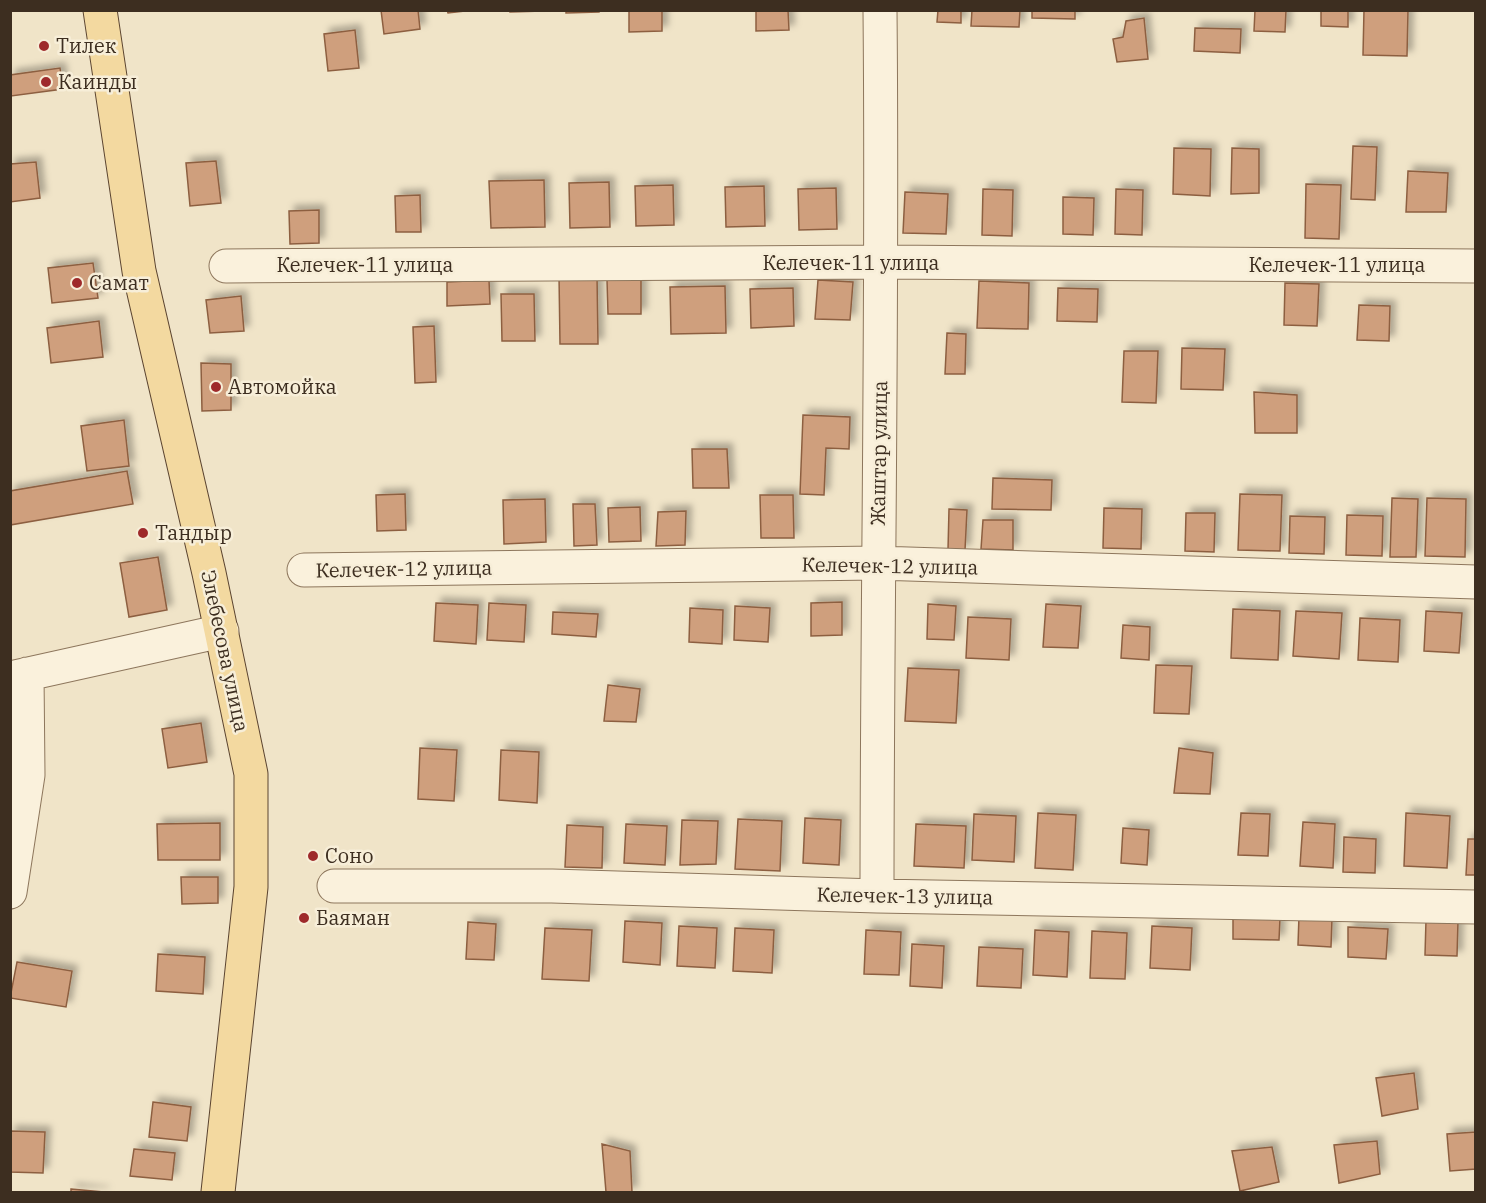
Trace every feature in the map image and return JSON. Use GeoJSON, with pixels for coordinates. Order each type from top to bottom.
{"type":"FeatureCollection","features":[{"type":"Feature","properties":{"kind":"main road","name":"Элебесова улица"},"geometry":{"type":"LineString","coordinates":[[100,10],[139,271],[222,631],[251,774],[251,887],[218,1192]]}},
{"type":"Feature","properties":{"kind":"street","name":"Жаштар улица"},"geometry":{"type":"LineString","coordinates":[[877,896],[877,563],[883,262],[880,10]]}},
{"type":"Feature","properties":{"kind":"street","name":"Келечек-11 улица"},"geometry":{"type":"LineString","coordinates":[[226,266],[883,262],[1476,266]]}},
{"type":"Feature","properties":{"kind":"street","name":"Келечек-12 улица"},"geometry":{"type":"LineString","coordinates":[[304,570],[877,563],[1476,582]]}},
{"type":"Feature","properties":{"kind":"street"},"geometry":{"type":"LineString","coordinates":[[10,892],[28,775],[19,676],[222,631]]}},
{"type":"Feature","properties":{"kind":"street","name":"Келечек-13 улица"},"geometry":{"type":"LineString","coordinates":[[334,886],[552,885],[877,896],[1476,907]]}},
{"type":"Feature","properties":{"kind":"building"},"geometry":{"type":"Polygon","coordinates":[[[381,10],[418,10],[420,29],[384,34],[381,10]]]}},
{"type":"Feature","properties":{"kind":"building"},"geometry":{"type":"Polygon","coordinates":[[[447,10],[474,10],[448,13],[447,10]]]}},
{"type":"Feature","properties":{"kind":"building"},"geometry":{"type":"Polygon","coordinates":[[[510,10],[541,10],[542,11],[510,12],[510,10]]]}},
{"type":"Feature","properties":{"kind":"building"},"geometry":{"type":"Polygon","coordinates":[[[566,10],[599,10],[599,12],[566,13],[566,10]]]}},
{"type":"Feature","properties":{"kind":"building"},"geometry":{"type":"Polygon","coordinates":[[[629,10],[662,10],[662,31],[629,32],[629,10]]]}},
{"type":"Feature","properties":{"kind":"building"},"geometry":{"type":"Polygon","coordinates":[[[756,10],[788,10],[789,30],[756,31],[756,10]]]}},
{"type":"Feature","properties":{"kind":"building"},"geometry":{"type":"Polygon","coordinates":[[[938,10],[961,10],[961,23],[937,22],[938,10]]]}},
{"type":"Feature","properties":{"kind":"building"},"geometry":{"type":"Polygon","coordinates":[[[972,10],[1020,10],[1019,27],[971,26],[972,10]]]}},
{"type":"Feature","properties":{"kind":"building"},"geometry":{"type":"Polygon","coordinates":[[[1032,10],[1075,10],[1075,19],[1032,18],[1032,10]]]}},
{"type":"Feature","properties":{"kind":"building"},"geometry":{"type":"Polygon","coordinates":[[[1255,10],[1286,10],[1285,32],[1254,31],[1255,10]]]}},
{"type":"Feature","properties":{"kind":"building"},"geometry":{"type":"Polygon","coordinates":[[[1321,10],[1348,10],[1348,27],[1321,26],[1321,10]]]}},
{"type":"Feature","properties":{"kind":"building"},"geometry":{"type":"Polygon","coordinates":[[[1364,10],[1408,10],[1407,56],[1363,55],[1364,10]]]}},
{"type":"Feature","properties":{"kind":"building"},"geometry":{"type":"Polygon","coordinates":[[[1144,18],[1148,59],[1117,62],[1113,39],[1123,37],[1126,21],[1144,18]]]}},
{"type":"Feature","properties":{"kind":"building"},"geometry":{"type":"Polygon","coordinates":[[[1195,28],[1241,29],[1240,53],[1194,51],[1195,28]]]}},
{"type":"Feature","properties":{"kind":"building"},"geometry":{"type":"Polygon","coordinates":[[[355,30],[359,68],[328,71],[324,34],[355,30]]]}},
{"type":"Feature","properties":{"kind":"building"},"geometry":{"type":"Polygon","coordinates":[[[60,68],[63,89],[11,96],[10,75],[60,68]]]}},
{"type":"Feature","properties":{"kind":"building"},"geometry":{"type":"Polygon","coordinates":[[[1353,146],[1377,147],[1375,200],[1351,199],[1353,146]]]}},
{"type":"Feature","properties":{"kind":"building"},"geometry":{"type":"Polygon","coordinates":[[[1174,148],[1211,149],[1210,196],[1173,194],[1174,148]]]}},
{"type":"Feature","properties":{"kind":"building"},"geometry":{"type":"Polygon","coordinates":[[[1232,148],[1259,149],[1259,193],[1231,194],[1232,148]]]}},
{"type":"Feature","properties":{"kind":"building"},"geometry":{"type":"Polygon","coordinates":[[[216,161],[221,203],[190,206],[186,163],[216,161]]]}},
{"type":"Feature","properties":{"kind":"building"},"geometry":{"type":"Polygon","coordinates":[[[36,162],[40,198],[10,202],[10,164],[36,162]]]}},
{"type":"Feature","properties":{"kind":"building"},"geometry":{"type":"Polygon","coordinates":[[[1408,171],[1448,173],[1446,212],[1406,212],[1408,171]]]}},
{"type":"Feature","properties":{"kind":"building"},"geometry":{"type":"Polygon","coordinates":[[[544,180],[545,227],[491,228],[489,181],[544,180]]]}},
{"type":"Feature","properties":{"kind":"building"},"geometry":{"type":"Polygon","coordinates":[[[609,182],[610,227],[570,228],[569,183],[609,182]]]}},
{"type":"Feature","properties":{"kind":"building"},"geometry":{"type":"Polygon","coordinates":[[[1306,184],[1341,185],[1339,239],[1305,238],[1306,184]]]}},
{"type":"Feature","properties":{"kind":"building"},"geometry":{"type":"Polygon","coordinates":[[[673,185],[674,225],[636,226],[635,186],[673,185]]]}},
{"type":"Feature","properties":{"kind":"building"},"geometry":{"type":"Polygon","coordinates":[[[764,186],[765,226],[726,227],[725,187],[764,186]]]}},
{"type":"Feature","properties":{"kind":"building"},"geometry":{"type":"Polygon","coordinates":[[[836,188],[837,229],[799,230],[798,189],[836,188]]]}},
{"type":"Feature","properties":{"kind":"building"},"geometry":{"type":"Polygon","coordinates":[[[983,189],[1013,190],[1012,236],[982,235],[983,189]]]}},
{"type":"Feature","properties":{"kind":"building"},"geometry":{"type":"Polygon","coordinates":[[[1116,189],[1143,190],[1142,235],[1115,234],[1116,189]]]}},
{"type":"Feature","properties":{"kind":"building"},"geometry":{"type":"Polygon","coordinates":[[[905,192],[948,194],[946,234],[903,233],[905,192]]]}},
{"type":"Feature","properties":{"kind":"building"},"geometry":{"type":"Polygon","coordinates":[[[420,195],[421,232],[396,232],[395,196],[420,195]]]}},
{"type":"Feature","properties":{"kind":"building"},"geometry":{"type":"Polygon","coordinates":[[[1063,197],[1094,198],[1093,235],[1063,234],[1063,197]]]}},
{"type":"Feature","properties":{"kind":"building"},"geometry":{"type":"Polygon","coordinates":[[[319,210],[319,243],[290,244],[289,211],[319,210]]]}},
{"type":"Feature","properties":{"kind":"building"},"geometry":{"type":"Polygon","coordinates":[[[93,263],[98,298],[52,303],[48,268],[93,263]]]}},
{"type":"Feature","properties":{"kind":"building"},"geometry":{"type":"Polygon","coordinates":[[[559,275],[597,275],[598,344],[560,344],[559,275]]]}},
{"type":"Feature","properties":{"kind":"building"},"geometry":{"type":"Polygon","coordinates":[[[641,279],[641,314],[608,314],[607,280],[641,279]]]}},
{"type":"Feature","properties":{"kind":"building"},"geometry":{"type":"Polygon","coordinates":[[[489,280],[490,304],[447,306],[447,282],[489,280]]]}},
{"type":"Feature","properties":{"kind":"building"},"geometry":{"type":"Polygon","coordinates":[[[818,280],[853,282],[850,320],[815,319],[818,280]]]}},
{"type":"Feature","properties":{"kind":"building"},"geometry":{"type":"Polygon","coordinates":[[[979,281],[1029,283],[1028,329],[977,328],[979,281]]]}},
{"type":"Feature","properties":{"kind":"building"},"geometry":{"type":"Polygon","coordinates":[[[1285,283],[1319,284],[1317,326],[1284,325],[1285,283]]]}},
{"type":"Feature","properties":{"kind":"building"},"geometry":{"type":"Polygon","coordinates":[[[725,286],[726,333],[671,334],[670,287],[725,286]]]}},
{"type":"Feature","properties":{"kind":"building"},"geometry":{"type":"Polygon","coordinates":[[[793,288],[794,326],[751,328],[750,289],[793,288]]]}},
{"type":"Feature","properties":{"kind":"building"},"geometry":{"type":"Polygon","coordinates":[[[1058,288],[1098,289],[1097,322],[1057,321],[1058,288]]]}},
{"type":"Feature","properties":{"kind":"building"},"geometry":{"type":"Polygon","coordinates":[[[501,294],[534,294],[535,341],[502,341],[501,294]]]}},
{"type":"Feature","properties":{"kind":"building"},"geometry":{"type":"Polygon","coordinates":[[[241,296],[244,331],[210,333],[206,300],[241,296]]]}},
{"type":"Feature","properties":{"kind":"building"},"geometry":{"type":"Polygon","coordinates":[[[1359,305],[1390,306],[1389,341],[1357,340],[1359,305]]]}},
{"type":"Feature","properties":{"kind":"building"},"geometry":{"type":"Polygon","coordinates":[[[99,321],[103,357],[51,363],[47,328],[99,321]]]}},
{"type":"Feature","properties":{"kind":"building"},"geometry":{"type":"Polygon","coordinates":[[[434,326],[436,382],[415,383],[413,327],[434,326]]]}},
{"type":"Feature","properties":{"kind":"building"},"geometry":{"type":"Polygon","coordinates":[[[947,333],[966,334],[965,374],[945,374],[947,333]]]}},
{"type":"Feature","properties":{"kind":"building"},"geometry":{"type":"Polygon","coordinates":[[[1182,348],[1225,349],[1223,390],[1181,389],[1182,348]]]}},
{"type":"Feature","properties":{"kind":"building"},"geometry":{"type":"Polygon","coordinates":[[[1124,351],[1158,351],[1156,403],[1122,402],[1124,351]]]}},
{"type":"Feature","properties":{"kind":"building","name":"Автомойка"},"geometry":{"type":"Polygon","coordinates":[[[201,363],[231,364],[231,410],[202,411],[201,363]]]}},
{"type":"Feature","properties":{"kind":"building"},"geometry":{"type":"Polygon","coordinates":[[[1254,392],[1297,395],[1297,433],[1255,433],[1254,392]]]}},
{"type":"Feature","properties":{"kind":"building"},"geometry":{"type":"Polygon","coordinates":[[[803,415],[850,417],[849,449],[826,448],[824,495],[800,494],[803,415]]]}},
{"type":"Feature","properties":{"kind":"building"},"geometry":{"type":"Polygon","coordinates":[[[124,420],[129,466],[87,471],[81,426],[124,420]]]}},
{"type":"Feature","properties":{"kind":"building"},"geometry":{"type":"Polygon","coordinates":[[[692,449],[727,449],[729,488],[693,488],[692,449]]]}},
{"type":"Feature","properties":{"kind":"building"},"geometry":{"type":"Polygon","coordinates":[[[127,471],[133,504],[10,525],[10,491],[127,471]]]}},
{"type":"Feature","properties":{"kind":"building"},"geometry":{"type":"Polygon","coordinates":[[[993,478],[1052,480],[1051,510],[992,509],[993,478]]]}},
{"type":"Feature","properties":{"kind":"building"},"geometry":{"type":"Polygon","coordinates":[[[405,494],[406,530],[377,531],[376,495],[405,494]]]}},
{"type":"Feature","properties":{"kind":"building"},"geometry":{"type":"Polygon","coordinates":[[[1240,494],[1282,495],[1280,551],[1238,550],[1240,494]]]}},
{"type":"Feature","properties":{"kind":"building"},"geometry":{"type":"Polygon","coordinates":[[[760,495],[793,495],[794,538],[761,538],[760,495]]]}},
{"type":"Feature","properties":{"kind":"building"},"geometry":{"type":"Polygon","coordinates":[[[1392,498],[1418,499],[1416,557],[1390,557],[1392,498]]]}},
{"type":"Feature","properties":{"kind":"building"},"geometry":{"type":"Polygon","coordinates":[[[1427,498],[1466,499],[1465,557],[1425,556],[1427,498]]]}},
{"type":"Feature","properties":{"kind":"building"},"geometry":{"type":"Polygon","coordinates":[[[545,499],[546,542],[504,544],[503,500],[545,499]]]}},
{"type":"Feature","properties":{"kind":"building"},"geometry":{"type":"Polygon","coordinates":[[[573,504],[595,504],[597,545],[574,546],[573,504]]]}},
{"type":"Feature","properties":{"kind":"building"},"geometry":{"type":"Polygon","coordinates":[[[640,507],[641,541],[609,542],[608,508],[640,507]]]}},
{"type":"Feature","properties":{"kind":"building"},"geometry":{"type":"Polygon","coordinates":[[[1104,508],[1142,509],[1141,549],[1103,548],[1104,508]]]}},
{"type":"Feature","properties":{"kind":"building"},"geometry":{"type":"Polygon","coordinates":[[[949,509],[967,510],[965,550],[948,550],[949,509]]]}},
{"type":"Feature","properties":{"kind":"building"},"geometry":{"type":"Polygon","coordinates":[[[686,511],[685,545],[656,546],[658,512],[686,511]]]}},
{"type":"Feature","properties":{"kind":"building"},"geometry":{"type":"Polygon","coordinates":[[[1186,513],[1215,513],[1214,552],[1185,551],[1186,513]]]}},
{"type":"Feature","properties":{"kind":"building"},"geometry":{"type":"Polygon","coordinates":[[[1347,515],[1383,516],[1382,556],[1346,555],[1347,515]]]}},
{"type":"Feature","properties":{"kind":"building"},"geometry":{"type":"Polygon","coordinates":[[[1290,516],[1325,517],[1324,554],[1289,553],[1290,516]]]}},
{"type":"Feature","properties":{"kind":"building"},"geometry":{"type":"Polygon","coordinates":[[[983,520],[1013,520],[1013,550],[981,549],[983,520]]]}},
{"type":"Feature","properties":{"kind":"building"},"geometry":{"type":"Polygon","coordinates":[[[158,557],[167,610],[129,617],[120,563],[158,557]]]}},
{"type":"Feature","properties":{"kind":"building"},"geometry":{"type":"Polygon","coordinates":[[[842,602],[842,635],[811,636],[811,603],[842,602]]]}},
{"type":"Feature","properties":{"kind":"building"},"geometry":{"type":"Polygon","coordinates":[[[436,603],[478,605],[476,644],[434,641],[436,603]]]}},
{"type":"Feature","properties":{"kind":"building"},"geometry":{"type":"Polygon","coordinates":[[[489,603],[526,605],[524,642],[487,640],[489,603]]]}},
{"type":"Feature","properties":{"kind":"building"},"geometry":{"type":"Polygon","coordinates":[[[928,604],[956,606],[954,640],[927,639],[928,604]]]}},
{"type":"Feature","properties":{"kind":"building"},"geometry":{"type":"Polygon","coordinates":[[[1046,604],[1081,606],[1078,648],[1043,647],[1046,604]]]}},
{"type":"Feature","properties":{"kind":"building"},"geometry":{"type":"Polygon","coordinates":[[[735,606],[770,608],[768,642],[734,640],[735,606]]]}},
{"type":"Feature","properties":{"kind":"building"},"geometry":{"type":"Polygon","coordinates":[[[690,608],[723,610],[722,644],[689,642],[690,608]]]}},
{"type":"Feature","properties":{"kind":"building"},"geometry":{"type":"Polygon","coordinates":[[[1233,609],[1280,611],[1278,660],[1231,658],[1233,609]]]}},
{"type":"Feature","properties":{"kind":"building"},"geometry":{"type":"Polygon","coordinates":[[[1296,611],[1342,613],[1339,659],[1293,656],[1296,611]]]}},
{"type":"Feature","properties":{"kind":"building"},"geometry":{"type":"Polygon","coordinates":[[[1426,611],[1462,613],[1459,653],[1424,651],[1426,611]]]}},
{"type":"Feature","properties":{"kind":"building"},"geometry":{"type":"Polygon","coordinates":[[[553,612],[598,614],[596,637],[552,634],[553,612]]]}},
{"type":"Feature","properties":{"kind":"building"},"geometry":{"type":"Polygon","coordinates":[[[968,617],[1011,619],[1009,660],[966,658],[968,617]]]}},
{"type":"Feature","properties":{"kind":"building"},"geometry":{"type":"Polygon","coordinates":[[[1360,618],[1400,620],[1398,662],[1358,660],[1360,618]]]}},
{"type":"Feature","properties":{"kind":"building"},"geometry":{"type":"Polygon","coordinates":[[[1123,625],[1150,627],[1149,660],[1121,658],[1123,625]]]}},
{"type":"Feature","properties":{"kind":"building"},"geometry":{"type":"Polygon","coordinates":[[[1156,665],[1192,666],[1189,714],[1154,713],[1156,665]]]}},
{"type":"Feature","properties":{"kind":"building"},"geometry":{"type":"Polygon","coordinates":[[[908,668],[959,670],[956,723],[905,721],[908,668]]]}},
{"type":"Feature","properties":{"kind":"building"},"geometry":{"type":"Polygon","coordinates":[[[608,685],[640,689],[636,722],[604,721],[608,685]]]}},
{"type":"Feature","properties":{"kind":"building"},"geometry":{"type":"Polygon","coordinates":[[[201,723],[207,762],[168,768],[162,729],[201,723]]]}},
{"type":"Feature","properties":{"kind":"building"},"geometry":{"type":"Polygon","coordinates":[[[420,748],[457,750],[454,801],[418,799],[420,748]]]}},
{"type":"Feature","properties":{"kind":"building"},"geometry":{"type":"Polygon","coordinates":[[[1179,748],[1213,753],[1210,794],[1174,793],[1179,748]]]}},
{"type":"Feature","properties":{"kind":"building"},"geometry":{"type":"Polygon","coordinates":[[[501,750],[539,752],[537,803],[499,800],[501,750]]]}},
{"type":"Feature","properties":{"kind":"building"},"geometry":{"type":"Polygon","coordinates":[[[1038,813],[1076,815],[1073,870],[1035,868],[1038,813]]]}},
{"type":"Feature","properties":{"kind":"building"},"geometry":{"type":"Polygon","coordinates":[[[1241,813],[1270,814],[1268,856],[1238,855],[1241,813]]]}},
{"type":"Feature","properties":{"kind":"building"},"geometry":{"type":"Polygon","coordinates":[[[1406,813],[1450,816],[1447,868],[1404,866],[1406,813]]]}},
{"type":"Feature","properties":{"kind":"building"},"geometry":{"type":"Polygon","coordinates":[[[974,814],[1016,816],[1014,862],[972,860],[974,814]]]}},
{"type":"Feature","properties":{"kind":"building"},"geometry":{"type":"Polygon","coordinates":[[[805,818],[841,820],[839,865],[803,863],[805,818]]]}},
{"type":"Feature","properties":{"kind":"building"},"geometry":{"type":"Polygon","coordinates":[[[738,819],[782,821],[780,871],[735,869],[738,819]]]}},
{"type":"Feature","properties":{"kind":"building"},"geometry":{"type":"Polygon","coordinates":[[[682,820],[718,821],[716,864],[680,865],[682,820]]]}},
{"type":"Feature","properties":{"kind":"building"},"geometry":{"type":"Polygon","coordinates":[[[1303,822],[1335,824],[1333,868],[1300,866],[1303,822]]]}},
{"type":"Feature","properties":{"kind":"building"},"geometry":{"type":"Polygon","coordinates":[[[220,823],[220,860],[158,860],[157,824],[220,823]]]}},
{"type":"Feature","properties":{"kind":"building"},"geometry":{"type":"Polygon","coordinates":[[[626,824],[667,826],[665,865],[624,863],[626,824]]]}},
{"type":"Feature","properties":{"kind":"building"},"geometry":{"type":"Polygon","coordinates":[[[916,824],[966,826],[964,868],[914,866],[916,824]]]}},
{"type":"Feature","properties":{"kind":"building"},"geometry":{"type":"Polygon","coordinates":[[[567,825],[603,827],[602,868],[565,867],[567,825]]]}},
{"type":"Feature","properties":{"kind":"building"},"geometry":{"type":"Polygon","coordinates":[[[1123,828],[1149,830],[1147,865],[1121,863],[1123,828]]]}},
{"type":"Feature","properties":{"kind":"building"},"geometry":{"type":"Polygon","coordinates":[[[1344,837],[1376,839],[1375,873],[1343,872],[1344,837]]]}},
{"type":"Feature","properties":{"kind":"building"},"geometry":{"type":"Polygon","coordinates":[[[1468,839],[1476,839],[1476,875],[1466,875],[1468,839]]]}},
{"type":"Feature","properties":{"kind":"building"},"geometry":{"type":"Polygon","coordinates":[[[181,877],[218,877],[218,903],[182,904],[181,877]]]}},
{"type":"Feature","properties":{"kind":"building"},"geometry":{"type":"Polygon","coordinates":[[[1233,916],[1280,918],[1279,940],[1233,939],[1233,916]]]}},
{"type":"Feature","properties":{"kind":"building"},"geometry":{"type":"Polygon","coordinates":[[[1299,916],[1332,918],[1331,947],[1298,945],[1299,916]]]}},
{"type":"Feature","properties":{"kind":"building"},"geometry":{"type":"Polygon","coordinates":[[[1426,920],[1458,921],[1457,956],[1425,955],[1426,920]]]}},
{"type":"Feature","properties":{"kind":"building"},"geometry":{"type":"Polygon","coordinates":[[[625,921],[662,923],[660,965],[623,962],[625,921]]]}},
{"type":"Feature","properties":{"kind":"building"},"geometry":{"type":"Polygon","coordinates":[[[468,922],[496,924],[494,960],[466,959],[468,922]]]}},
{"type":"Feature","properties":{"kind":"building"},"geometry":{"type":"Polygon","coordinates":[[[679,926],[717,928],[715,968],[677,966],[679,926]]]}},
{"type":"Feature","properties":{"kind":"building"},"geometry":{"type":"Polygon","coordinates":[[[1152,926],[1192,928],[1190,970],[1150,968],[1152,926]]]}},
{"type":"Feature","properties":{"kind":"building"},"geometry":{"type":"Polygon","coordinates":[[[1348,927],[1388,929],[1386,959],[1348,957],[1348,927]]]}},
{"type":"Feature","properties":{"kind":"building"},"geometry":{"type":"Polygon","coordinates":[[[545,928],[592,930],[589,981],[542,979],[545,928]]]}},
{"type":"Feature","properties":{"kind":"building"},"geometry":{"type":"Polygon","coordinates":[[[735,928],[774,930],[772,973],[733,971],[735,928]]]}},
{"type":"Feature","properties":{"kind":"building"},"geometry":{"type":"Polygon","coordinates":[[[866,930],[901,932],[899,975],[864,974],[866,930]]]}},
{"type":"Feature","properties":{"kind":"building"},"geometry":{"type":"Polygon","coordinates":[[[1035,930],[1069,932],[1067,977],[1033,975],[1035,930]]]}},
{"type":"Feature","properties":{"kind":"building"},"geometry":{"type":"Polygon","coordinates":[[[1092,931],[1127,933],[1125,979],[1090,978],[1092,931]]]}},
{"type":"Feature","properties":{"kind":"building"},"geometry":{"type":"Polygon","coordinates":[[[912,944],[944,946],[942,988],[910,986],[912,944]]]}},
{"type":"Feature","properties":{"kind":"building"},"geometry":{"type":"Polygon","coordinates":[[[979,947],[1023,949],[1021,988],[977,986],[979,947]]]}},
{"type":"Feature","properties":{"kind":"building"},"geometry":{"type":"Polygon","coordinates":[[[158,954],[205,957],[203,994],[156,991],[158,954]]]}},
{"type":"Feature","properties":{"kind":"building"},"geometry":{"type":"Polygon","coordinates":[[[17,962],[72,971],[66,1007],[10,998],[17,962]]]}},
{"type":"Feature","properties":{"kind":"building"},"geometry":{"type":"Polygon","coordinates":[[[1414,1073],[1418,1109],[1382,1116],[1376,1078],[1414,1073]]]}},
{"type":"Feature","properties":{"kind":"building"},"geometry":{"type":"Polygon","coordinates":[[[153,1102],[191,1107],[187,1141],[149,1137],[153,1102]]]}},
{"type":"Feature","properties":{"kind":"building"},"geometry":{"type":"Polygon","coordinates":[[[10,1131],[45,1132],[43,1173],[10,1172],[10,1131]]]}},
{"type":"Feature","properties":{"kind":"building"},"geometry":{"type":"Polygon","coordinates":[[[1476,1132],[1476,1169],[1450,1171],[1447,1134],[1476,1132]]]}},
{"type":"Feature","properties":{"kind":"building"},"geometry":{"type":"Polygon","coordinates":[[[1377,1141],[1380,1174],[1339,1183],[1334,1145],[1377,1141]]]}},
{"type":"Feature","properties":{"kind":"building"},"geometry":{"type":"Polygon","coordinates":[[[602,1144],[630,1151],[632,1192],[606,1192],[602,1144]]]}},
{"type":"Feature","properties":{"kind":"building"},"geometry":{"type":"Polygon","coordinates":[[[1272,1147],[1279,1182],[1240,1191],[1232,1151],[1272,1147]]]}},
{"type":"Feature","properties":{"kind":"building"},"geometry":{"type":"Polygon","coordinates":[[[134,1149],[175,1153],[172,1180],[130,1176],[134,1149]]]}},
{"type":"Feature","properties":{"kind":"building"},"geometry":{"type":"Polygon","coordinates":[[[71,1189],[104,1192],[71,1192],[71,1189]]]}},
{"type":"Feature","properties":{"kind":"place","name":"Тилек"},"geometry":{"type":"Point","coordinates":[44,46]}},
{"type":"Feature","properties":{"kind":"place","name":"Каинды"},"geometry":{"type":"Point","coordinates":[46,82]}},
{"type":"Feature","properties":{"kind":"place","name":"Самат"},"geometry":{"type":"Point","coordinates":[77,283]}},
{"type":"Feature","properties":{"kind":"place","name":"Автомойка"},"geometry":{"type":"Point","coordinates":[216,387]}},
{"type":"Feature","properties":{"kind":"place","name":"Тандыр"},"geometry":{"type":"Point","coordinates":[143,533]}},
{"type":"Feature","properties":{"kind":"place","name":"Соно"},"geometry":{"type":"Point","coordinates":[313,856]}},
{"type":"Feature","properties":{"kind":"place","name":"Баяман"},"geometry":{"type":"Point","coordinates":[304,918]}}]}
